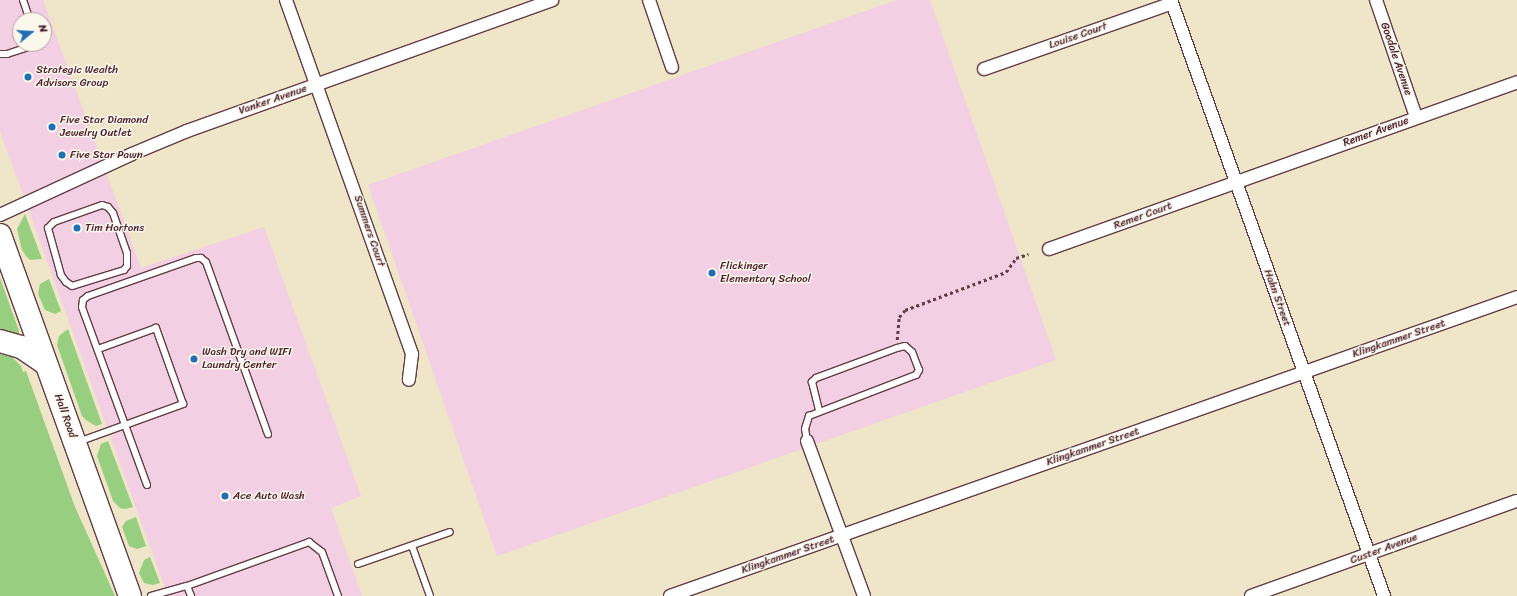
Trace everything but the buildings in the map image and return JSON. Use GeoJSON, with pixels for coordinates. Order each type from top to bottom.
{"type":"FeatureCollection","features":[{"type":"Feature","properties":{"kind":"highway","name":"Hall Road"},"geometry":{"type":"LineString","coordinates":[[0,235],[130,596]]}},
{"type":"Feature","properties":{"kind":"highway"},"geometry":{"type":"LineString","coordinates":[[0,341],[21,347],[45,363]]}},
{"type":"Feature","properties":{"kind":"street","name":"Summers Court"},"geometry":{"type":"LineString","coordinates":[[286,0],[412,354],[410,380]]}},
{"type":"Feature","properties":{"kind":"street","name":"Vanker Avenue"},"geometry":{"type":"LineString","coordinates":[[0,215],[132,154],[187,131],[552,0]]}},
{"type":"Feature","properties":{"kind":"street"},"geometry":{"type":"LineString","coordinates":[[649,0],[672,67]]}},
{"type":"Feature","properties":{"kind":"street","name":"Goodale Avenue"},"geometry":{"type":"LineString","coordinates":[[1376,0],[1416,117]]}},
{"type":"Feature","properties":{"kind":"street","name":"Louise Court"},"geometry":{"type":"LineString","coordinates":[[984,69],[1171,2]]}},
{"type":"Feature","properties":{"kind":"street","name":"Hahn Street"},"geometry":{"type":"LineString","coordinates":[[1171,2],[1384,596]]}},
{"type":"Feature","properties":{"kind":"street","name":"Remer Avenue"},"geometry":{"type":"LineString","coordinates":[[1236,183],[1416,117],[1517,82]]}},
{"type":"Feature","properties":{"kind":"street","name":"Remer Court"},"geometry":{"type":"LineString","coordinates":[[1049,249],[1236,183]]}},
{"type":"Feature","properties":{"kind":"street","name":"Klingkammer Street"},"geometry":{"type":"LineString","coordinates":[[670,596],[1517,297]]}},
{"type":"Feature","properties":{"kind":"street"},"geometry":{"type":"LineString","coordinates":[[807,441],[864,596]]}},
{"type":"Feature","properties":{"kind":"street","name":"Custer Avenue"},"geometry":{"type":"LineString","coordinates":[[1251,596],[1517,501]]}},
{"type":"Feature","properties":{"kind":"lane"},"geometry":{"type":"LineString","coordinates":[[23,0],[27,12]]}},
{"type":"Feature","properties":{"kind":"lane"},"geometry":{"type":"LineString","coordinates":[[0,54],[12,52]]}},
{"type":"Feature","properties":{"kind":"lane"},"geometry":{"type":"LineString","coordinates":[[99,206],[108,207],[113,213],[127,253],[128,262],[126,268],[76,286],[66,282],[58,265],[48,231],[50,226],[54,222],[99,206]]}},
{"type":"Feature","properties":{"kind":"lane"},"geometry":{"type":"LineString","coordinates":[[147,485],[82,307],[83,300],[88,296],[196,258],[201,258],[206,262],[268,434]]}},
{"type":"Feature","properties":{"kind":"lane"},"geometry":{"type":"LineString","coordinates":[[75,444],[183,404],[156,328],[98,349]]}},
{"type":"Feature","properties":{"kind":"lane"},"geometry":{"type":"LineString","coordinates":[[807,441],[805,429],[809,416],[916,375],[919,370],[912,352],[905,346],[897,348],[816,378],[812,382],[819,411]]}},
{"type":"Feature","properties":{"kind":"lane"},"geometry":{"type":"LineString","coordinates":[[358,564],[450,532]]}},
{"type":"Feature","properties":{"kind":"lane"},"geometry":{"type":"LineString","coordinates":[[151,596],[187,586],[309,542],[322,552],[338,596]]}},
{"type":"Feature","properties":{"kind":"lane"},"geometry":{"type":"LineString","coordinates":[[412,546],[430,596]]}},
{"type":"Feature","properties":{"kind":"lane"},"geometry":{"type":"LineString","coordinates":[[187,586],[191,596]]}},
{"type":"Feature","properties":{"kind":"path"},"geometry":{"type":"LineString","coordinates":[[897,348],[897,329],[899,317],[905,310],[1006,272],[1016,258],[1028,254]]}},
{"type":"Feature","properties":{"kind":"shaded area"},"geometry":{"type":"Polygon","coordinates":[[[0,0],[43,0],[47,12],[12,12],[12,52],[52,52],[52,25],[141,268],[264,227],[361,496],[331,508],[362,596],[168,596],[0,131],[0,0]]]}},
{"type":"Feature","properties":{"kind":"shaded area","name":"Flickinger Elementary School"},"geometry":{"type":"Polygon","coordinates":[[[897,0],[930,0],[1056,360],[497,556],[368,185],[897,0]]]}},
{"type":"Feature","properties":{"kind":"green space"},"geometry":{"type":"Polygon","coordinates":[[[25,214],[42,259],[30,260],[22,250],[17,229],[25,214]]]}},
{"type":"Feature","properties":{"kind":"green space"},"geometry":{"type":"Polygon","coordinates":[[[0,278],[19,331],[19,334],[0,331],[0,278]]]}},
{"type":"Feature","properties":{"kind":"green space"},"geometry":{"type":"Polygon","coordinates":[[[49,279],[61,311],[55,314],[45,310],[38,294],[40,284],[49,279]]]}},
{"type":"Feature","properties":{"kind":"green space"},"geometry":{"type":"Polygon","coordinates":[[[68,329],[102,424],[96,426],[82,416],[57,345],[59,336],[68,329]]]}},
{"type":"Feature","properties":{"kind":"green space"},"geometry":{"type":"Polygon","coordinates":[[[0,354],[12,357],[21,366],[23,372],[26,371],[75,507],[115,596],[0,596],[0,354]]]}},
{"type":"Feature","properties":{"kind":"green space"},"geometry":{"type":"Polygon","coordinates":[[[108,441],[133,507],[125,509],[120,508],[113,501],[97,456],[101,444],[108,441]]]}},
{"type":"Feature","properties":{"kind":"green space"},"geometry":{"type":"Polygon","coordinates":[[[136,517],[146,546],[137,549],[129,546],[122,527],[126,521],[136,517]]]}},
{"type":"Feature","properties":{"kind":"green space"},"geometry":{"type":"Polygon","coordinates":[[[150,557],[160,583],[153,585],[144,583],[139,573],[144,560],[150,557]]]}},
{"type":"Feature","properties":{"kind":"place","name":"Strategic Wealth Advisors Group"},"geometry":{"type":"Point","coordinates":[28,77]}},
{"type":"Feature","properties":{"kind":"place","name":"Five Star Diamond Jewelry Outlet"},"geometry":{"type":"Point","coordinates":[52,127]}},
{"type":"Feature","properties":{"kind":"place","name":"Five Star Pawn"},"geometry":{"type":"Point","coordinates":[62,155]}},
{"type":"Feature","properties":{"kind":"place","name":"Tim Hortons"},"geometry":{"type":"Point","coordinates":[77,228]}},
{"type":"Feature","properties":{"kind":"place","name":"Flickinger Elementary School"},"geometry":{"type":"Point","coordinates":[712,273]}},
{"type":"Feature","properties":{"kind":"place","name":"Wash Dry and WIFI Laundry Center"},"geometry":{"type":"Point","coordinates":[194,359]}},
{"type":"Feature","properties":{"kind":"place","name":"Ace Auto Wash"},"geometry":{"type":"Point","coordinates":[225,496]}}]}
